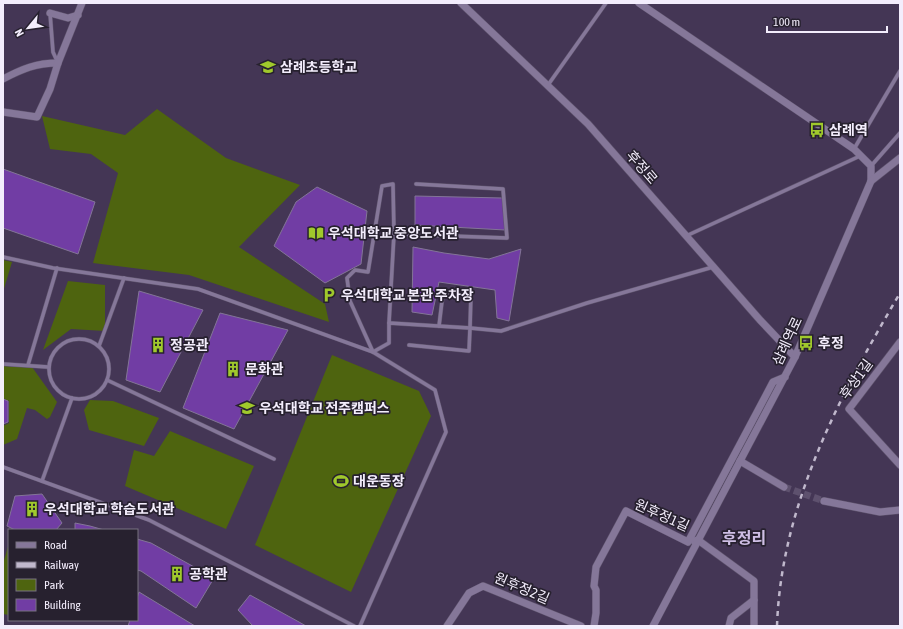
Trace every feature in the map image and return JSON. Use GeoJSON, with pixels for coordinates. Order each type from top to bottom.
{"type":"FeatureCollection","features":[{"type":"Feature","properties":{"kind":"street"},"geometry":{"type":"LineString","coordinates":[[3,112],[38,117],[82,3]]}},
{"type":"Feature","properties":{"kind":"street","name":"후정로"},"geometry":{"type":"LineString","coordinates":[[461,3],[588,124],[760,320],[795,357]]}},
{"type":"Feature","properties":{"kind":"street"},"geometry":{"type":"LineString","coordinates":[[639,3],[854,149],[871,166]]}},
{"type":"Feature","properties":{"kind":"street"},"geometry":{"type":"LineString","coordinates":[[50,13],[68,18],[78,15]]}},
{"type":"Feature","properties":{"kind":"street"},"geometry":{"type":"LineString","coordinates":[[3,78],[23,68],[46,63],[58,63]]}},
{"type":"Feature","properties":{"kind":"street","name":"삼례역로"},"geometry":{"type":"LineString","coordinates":[[653,626],[795,357],[872,180],[900,158]]}},
{"type":"Feature","properties":{"kind":"street","name":"삼례역로"},"geometry":{"type":"LineString","coordinates":[[871,166],[872,180]]}},
{"type":"Feature","properties":{"kind":"street","name":"후상1길"},"geometry":{"type":"LineString","coordinates":[[900,342],[849,410],[900,465]]}},
{"type":"Feature","properties":{"kind":"street","name":"원후정1길"},"geometry":{"type":"LineString","coordinates":[[594,626],[596,613],[596,590],[594,586],[596,566],[626,511],[688,542],[773,382],[784,377]]}},
{"type":"Feature","properties":{"kind":"street"},"geometry":{"type":"LineString","coordinates":[[740,461],[784,487]]}},
{"type":"Feature","properties":{"kind":"street"},"geometry":{"type":"LineString","coordinates":[[824,501],[880,512],[900,510]]}},
{"type":"Feature","properties":{"kind":"street"},"geometry":{"type":"LineString","coordinates":[[688,542],[698,540],[754,581],[754,626]]}},
{"type":"Feature","properties":{"kind":"street","name":"원후정2길"},"geometry":{"type":"LineString","coordinates":[[447,626],[469,593],[482,586],[581,626]]}},
{"type":"Feature","properties":{"kind":"street"},"geometry":{"type":"LineString","coordinates":[[729,626],[731,618],[754,600]]}},
{"type":"Feature","properties":{"kind":"lane"},"geometry":{"type":"LineString","coordinates":[[548,85],[606,3]]}},
{"type":"Feature","properties":{"kind":"lane"},"geometry":{"type":"LineString","coordinates":[[50,13],[53,52],[58,63]]}},
{"type":"Feature","properties":{"kind":"lane"},"geometry":{"type":"LineString","coordinates":[[854,149],[900,71]]}},
{"type":"Feature","properties":{"kind":"lane"},"geometry":{"type":"LineString","coordinates":[[871,166],[900,133]]}},
{"type":"Feature","properties":{"kind":"lane"},"geometry":{"type":"LineString","coordinates":[[686,236],[861,155]]}},
{"type":"Feature","properties":{"kind":"lane"},"geometry":{"type":"LineString","coordinates":[[392,184],[394,234],[389,343],[373,352],[350,301],[347,278],[355,270],[368,272],[382,186],[392,184]]}},
{"type":"Feature","properties":{"kind":"lane"},"geometry":{"type":"LineString","coordinates":[[394,234],[507,238],[502,189],[416,184]]}},
{"type":"Feature","properties":{"kind":"lane"},"geometry":{"type":"LineString","coordinates":[[3,257],[57,268],[198,289],[373,352],[435,390],[446,432],[360,626]]}},
{"type":"Feature","properties":{"kind":"lane"},"geometry":{"type":"LineString","coordinates":[[389,323],[502,330],[713,267]]}},
{"type":"Feature","properties":{"kind":"lane"},"geometry":{"type":"LineString","coordinates":[[28,365],[57,268]]}},
{"type":"Feature","properties":{"kind":"lane"},"geometry":{"type":"LineString","coordinates":[[99,346],[124,278]]}},
{"type":"Feature","properties":{"kind":"lane"},"geometry":{"type":"LineString","coordinates":[[409,345],[469,352],[471,293],[443,293],[439,326]]}},
{"type":"Feature","properties":{"kind":"lane"},"geometry":{"type":"LineString","coordinates":[[326,343],[329,336]]}},
{"type":"Feature","properties":{"kind":"lane"},"geometry":{"type":"LineString","coordinates":[[77,339],[86,340],[99,346],[107,360],[109,370],[107,380],[103,388],[93,396],[85,398],[72,398],[64,396],[54,387],[50,379],[48,367],[53,353],[59,346],[67,341],[77,339]]}},
{"type":"Feature","properties":{"kind":"lane"},"geometry":{"type":"LineString","coordinates":[[3,364],[48,367]]}},
{"type":"Feature","properties":{"kind":"lane"},"geometry":{"type":"LineString","coordinates":[[107,380],[274,460]]}},
{"type":"Feature","properties":{"kind":"lane"},"geometry":{"type":"LineString","coordinates":[[42,481],[72,398]]}},
{"type":"Feature","properties":{"kind":"lane"},"geometry":{"type":"LineString","coordinates":[[271,466],[278,452]]}},
{"type":"Feature","properties":{"kind":"lane"},"geometry":{"type":"LineString","coordinates":[[3,467],[149,520],[354,626]]}},
{"type":"Feature","properties":{"kind":"lane"},"geometry":{"type":"LineString","coordinates":[[230,563],[233,556]]}},
{"type":"Feature","properties":{"kind":"green space"},"geometry":{"type":"Polygon","coordinates":[[[157,109],[226,158],[300,185],[239,247],[325,304],[329,322],[189,275],[93,263],[118,173],[91,154],[50,149],[42,116],[125,135],[157,109]]]}},
{"type":"Feature","properties":{"kind":"green space"},"geometry":{"type":"Polygon","coordinates":[[[3,260],[12,262],[3,292],[3,260]]]}},
{"type":"Feature","properties":{"kind":"green space"},"geometry":{"type":"Polygon","coordinates":[[[68,281],[105,285],[105,331],[71,329],[43,350],[68,281]]]}},
{"type":"Feature","properties":{"kind":"green space","name":"대운동장"},"geometry":{"type":"Polygon","coordinates":[[[332,355],[419,391],[431,416],[351,592],[255,545],[332,355]]]}},
{"type":"Feature","properties":{"kind":"green space"},"geometry":{"type":"Polygon","coordinates":[[[3,366],[32,367],[57,402],[50,417],[47,419],[35,410],[27,408],[17,439],[3,445],[3,426],[9,423],[9,401],[3,398],[3,366]]]}},
{"type":"Feature","properties":{"kind":"green space"},"geometry":{"type":"Polygon","coordinates":[[[90,400],[113,401],[159,418],[144,446],[89,430],[84,410],[90,400]]]}},
{"type":"Feature","properties":{"kind":"green space"},"geometry":{"type":"Polygon","coordinates":[[[170,431],[254,466],[226,529],[125,486],[134,450],[154,456],[170,431]]]}},
{"type":"Feature","properties":{"kind":"green space"},"geometry":{"type":"Polygon","coordinates":[[[8,546],[8,615],[3,614],[3,564],[8,546]]]}},
{"type":"Feature","properties":{"kind":"building"},"geometry":{"type":"Polygon","coordinates":[[[3,169],[95,202],[78,254],[3,228],[3,169]]]}},
{"type":"Feature","properties":{"kind":"building"},"geometry":{"type":"Polygon","coordinates":[[[317,187],[367,211],[361,264],[325,283],[274,246],[296,202],[317,187]]]}},
{"type":"Feature","properties":{"kind":"building"},"geometry":{"type":"Polygon","coordinates":[[[415,196],[503,198],[505,230],[415,225],[415,196]]]}},
{"type":"Feature","properties":{"kind":"building"},"geometry":{"type":"Polygon","coordinates":[[[413,247],[489,259],[521,249],[509,321],[497,318],[495,290],[439,282],[432,315],[412,312],[413,247]]]}},
{"type":"Feature","properties":{"kind":"building","name":"정공관"},"geometry":{"type":"Polygon","coordinates":[[[139,291],[203,310],[160,392],[126,380],[139,291]]]}},
{"type":"Feature","properties":{"kind":"building","name":"문화관"},"geometry":{"type":"Polygon","coordinates":[[[220,313],[288,330],[234,429],[183,408],[220,313]]]}},
{"type":"Feature","properties":{"kind":"building"},"geometry":{"type":"Polygon","coordinates":[[[3,399],[8,401],[8,422],[3,424],[3,399]]]}},
{"type":"Feature","properties":{"kind":"building","name":"우석대학교 학습도서관"},"geometry":{"type":"Polygon","coordinates":[[[42,494],[62,523],[57,529],[13,529],[7,526],[15,496],[42,494]]]}},
{"type":"Feature","properties":{"kind":"building"},"geometry":{"type":"Polygon","coordinates":[[[75,523],[100,529],[75,529],[75,523]]]}},
{"type":"Feature","properties":{"kind":"building","name":"공학관"},"geometry":{"type":"Polygon","coordinates":[[[138,539],[151,543],[214,578],[196,608],[138,570],[138,539]]]}},
{"type":"Feature","properties":{"kind":"building"},"geometry":{"type":"Polygon","coordinates":[[[139,592],[195,626],[128,626],[130,621],[138,621],[139,592]]]}},
{"type":"Feature","properties":{"kind":"building"},"geometry":{"type":"Polygon","coordinates":[[[250,595],[306,626],[253,626],[238,610],[250,595]]]}},
{"type":"Feature","properties":{"kind":"tunnel"},"geometry":{"type":"LineString","coordinates":[[784,487],[824,501]]}},
{"type":"Feature","properties":{"kind":"railway"},"geometry":{"type":"LineString","coordinates":[[777,626],[781,581],[789,537],[802,494],[836,411],[856,371],[900,293]]}},
{"type":"Feature","properties":{"kind":"place","name":"삼례초등학교"},"geometry":{"type":"Point","coordinates":[268,67]}},
{"type":"Feature","properties":{"kind":"place","name":"삼례역"},"geometry":{"type":"Point","coordinates":[817,130]}},
{"type":"Feature","properties":{"kind":"place","name":"우석대학교 중앙도서관"},"geometry":{"type":"Point","coordinates":[316,233]}},
{"type":"Feature","properties":{"kind":"place","name":"우석대학교 본관 주차장"},"geometry":{"type":"Point","coordinates":[329,295]}},
{"type":"Feature","properties":{"kind":"place","name":"후정"},"geometry":{"type":"Point","coordinates":[806,343]}},
{"type":"Feature","properties":{"kind":"place","name":"정공관"},"geometry":{"type":"Point","coordinates":[158,345]}},
{"type":"Feature","properties":{"kind":"place","name":"문화관"},"geometry":{"type":"Point","coordinates":[233,369]}},
{"type":"Feature","properties":{"kind":"place","name":"우석대학교 전주캠퍼스"},"geometry":{"type":"Point","coordinates":[247,408]}},
{"type":"Feature","properties":{"kind":"place","name":"대운동장"},"geometry":{"type":"Point","coordinates":[341,481]}},
{"type":"Feature","properties":{"kind":"place","name":"우석대학교 학습도서관"},"geometry":{"type":"Point","coordinates":[32,509]}},
{"type":"Feature","properties":{"kind":"place","name":"공학관"},"geometry":{"type":"Point","coordinates":[177,574]}},
{"type":"Feature","properties":{"kind":"district","name":"후정리"},"geometry":{"type":"Point","coordinates":[744,538]}}]}
